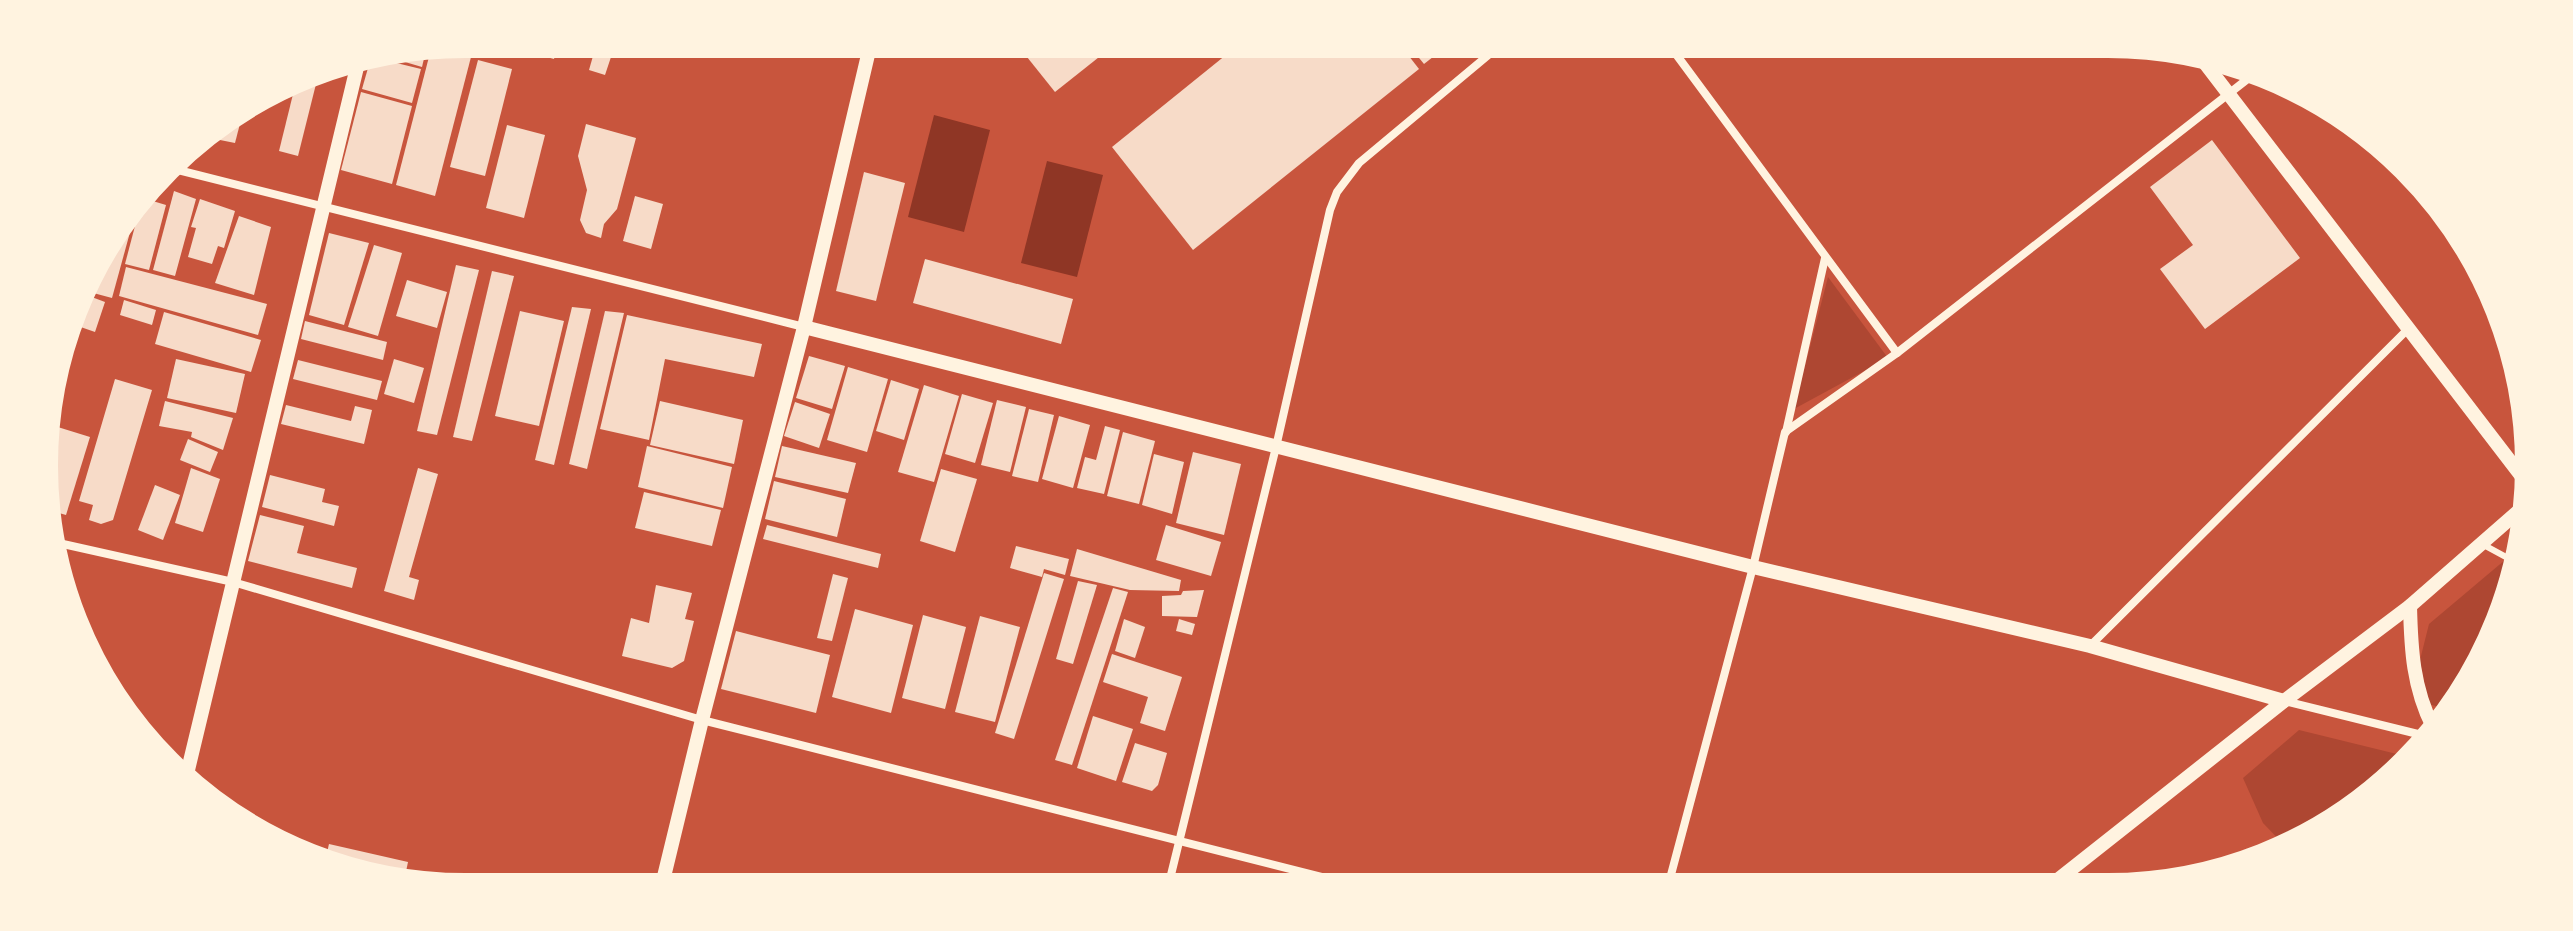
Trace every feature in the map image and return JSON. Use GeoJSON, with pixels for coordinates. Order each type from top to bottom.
{"type":"FeatureCollection","features":[{"type":"Feature","properties":{"kind":"street"},"geometry":{"type":"LineString","coordinates":[[664,875],[804,327],[862,56]]}},
{"type":"Feature","properties":{"kind":"street"},"geometry":{"type":"LineString","coordinates":[[1171,875],[1276,447],[1330,210],[1337,192],[1367,156],[1487,56]]}},
{"type":"Feature","properties":{"kind":"street"},"geometry":{"type":"LineString","coordinates":[[1677,56],[1897,353]]}},
{"type":"Feature","properties":{"kind":"street"},"geometry":{"type":"LineString","coordinates":[[2209,69],[2517,470]]}},
{"type":"Feature","properties":{"kind":"street"},"geometry":{"type":"LineString","coordinates":[[189,767],[356,71]]}},
{"type":"Feature","properties":{"kind":"street"},"geometry":{"type":"LineString","coordinates":[[1785,432],[1897,353],[2246,80]]}},
{"type":"Feature","properties":{"kind":"street"},"geometry":{"type":"LineString","coordinates":[[182,171],[1753,567],[2090,646],[2284,701],[2417,734]]}},
{"type":"Feature","properties":{"kind":"street"},"geometry":{"type":"LineString","coordinates":[[1671,875],[1753,567],[1825,258]]}},
{"type":"Feature","properties":{"kind":"street"},"geometry":{"type":"LineString","coordinates":[[2090,646],[2409,328]]}},
{"type":"Feature","properties":{"kind":"street"},"geometry":{"type":"LineString","coordinates":[[2064,875],[2410,606],[2513,515]]}},
{"type":"Feature","properties":{"kind":"street"},"geometry":{"type":"LineString","coordinates":[[64,544],[233,582],[702,720],[1314,875]]}},
{"type":"Feature","properties":{"kind":"street"},"geometry":{"type":"LineString","coordinates":[[2410,606],[2414,673],[2429,719]]}},
{"type":"Feature","properties":{"kind":"lane"},"geometry":{"type":"LineString","coordinates":[[2480,543],[2506,557]]}},
{"type":"Feature","properties":{"kind":"shaded area"},"geometry":{"type":"Polygon","coordinates":[[[934,115],[990,130],[964,232],[908,217],[934,115]]]}},
{"type":"Feature","properties":{"kind":"shaded area"},"geometry":{"type":"Polygon","coordinates":[[[1047,161],[1103,175],[1077,277],[1021,263],[1047,161]]]}},
{"type":"Feature","properties":{"kind":"shaded area"},"geometry":{"type":"Polygon","coordinates":[[[1828,277],[1888,358],[1794,409],[1828,277]]]}},
{"type":"Feature","properties":{"kind":"shaded area"},"geometry":{"type":"Polygon","coordinates":[[[2506,559],[2475,647],[2438,707],[2428,704],[2420,660],[2429,624],[2506,559]]]}},
{"type":"Feature","properties":{"kind":"shaded area"},"geometry":{"type":"Polygon","coordinates":[[[2299,730],[2398,754],[2335,806],[2277,838],[2263,823],[2243,778],[2299,730]]]}},
{"type":"Feature","properties":{"kind":"building"},"geometry":{"type":"Polygon","coordinates":[[[593,56],[611,56],[605,75],[589,70],[593,56]]]}},
{"type":"Feature","properties":{"kind":"building"},"geometry":{"type":"Polygon","coordinates":[[[1026,56],[1100,56],[1055,92],[1026,56]]]}},
{"type":"Feature","properties":{"kind":"building"},"geometry":{"type":"Polygon","coordinates":[[[1225,56],[1409,56],[1419,69],[1193,250],[1112,147],[1225,56]]]}},
{"type":"Feature","properties":{"kind":"building"},"geometry":{"type":"Polygon","coordinates":[[[1417,56],[1434,56],[1424,64],[1417,56]]]}},
{"type":"Feature","properties":{"kind":"building"},"geometry":{"type":"Polygon","coordinates":[[[471,57],[435,196],[396,185],[429,58],[471,57]]]}},
{"type":"Feature","properties":{"kind":"building"},"geometry":{"type":"Polygon","coordinates":[[[424,59],[422,67],[403,61],[424,59]]]}},
{"type":"Feature","properties":{"kind":"building"},"geometry":{"type":"Polygon","coordinates":[[[478,60],[512,69],[485,176],[450,167],[478,60]]]}},
{"type":"Feature","properties":{"kind":"building"},"geometry":{"type":"Polygon","coordinates":[[[395,63],[421,69],[412,103],[362,89],[368,68],[395,63]]]}},
{"type":"Feature","properties":{"kind":"building"},"geometry":{"type":"Polygon","coordinates":[[[316,85],[298,156],[279,151],[293,94],[316,85]]]}},
{"type":"Feature","properties":{"kind":"building"},"geometry":{"type":"Polygon","coordinates":[[[361,92],[412,106],[392,184],[341,170],[361,92]]]}},
{"type":"Feature","properties":{"kind":"building"},"geometry":{"type":"Polygon","coordinates":[[[240,124],[235,143],[218,140],[240,124]]]}},
{"type":"Feature","properties":{"kind":"building"},"geometry":{"type":"Polygon","coordinates":[[[586,124],[636,138],[617,209],[604,224],[601,238],[586,233],[580,220],[587,190],[578,156],[586,124]]]}},
{"type":"Feature","properties":{"kind":"building"},"geometry":{"type":"Polygon","coordinates":[[[507,125],[545,135],[524,218],[486,208],[507,125]]]}},
{"type":"Feature","properties":{"kind":"building"},"geometry":{"type":"Polygon","coordinates":[[[2212,140],[2300,258],[2205,329],[2160,269],[2193,245],[2150,187],[2212,140]]]}},
{"type":"Feature","properties":{"kind":"building"},"geometry":{"type":"Polygon","coordinates":[[[864,172],[905,183],[876,301],[836,291],[864,172]]]}},
{"type":"Feature","properties":{"kind":"building"},"geometry":{"type":"Polygon","coordinates":[[[174,191],[196,199],[175,276],[153,270],[174,191]]]}},
{"type":"Feature","properties":{"kind":"building"},"geometry":{"type":"Polygon","coordinates":[[[635,196],[663,204],[651,249],[623,241],[635,196]]]}},
{"type":"Feature","properties":{"kind":"building"},"geometry":{"type":"Polygon","coordinates":[[[200,199],[235,211],[224,248],[218,246],[212,264],[188,257],[196,228],[191,227],[200,199]]]}},
{"type":"Feature","properties":{"kind":"building"},"geometry":{"type":"Polygon","coordinates":[[[153,201],[166,205],[149,270],[125,264],[136,223],[153,201]]]}},
{"type":"Feature","properties":{"kind":"building"},"geometry":{"type":"Polygon","coordinates":[[[239,216],[271,227],[254,295],[215,283],[239,216]]]}},
{"type":"Feature","properties":{"kind":"building"},"geometry":{"type":"Polygon","coordinates":[[[130,230],[112,298],[94,293],[130,230]]]}},
{"type":"Feature","properties":{"kind":"building"},"geometry":{"type":"Polygon","coordinates":[[[329,233],[369,243],[344,325],[309,315],[329,233]]]}},
{"type":"Feature","properties":{"kind":"building"},"geometry":{"type":"Polygon","coordinates":[[[374,245],[402,253],[378,336],[348,327],[374,245]]]}},
{"type":"Feature","properties":{"kind":"building"},"geometry":{"type":"Polygon","coordinates":[[[925,259],[1073,299],[1061,344],[913,303],[925,259]]]}},
{"type":"Feature","properties":{"kind":"building"},"geometry":{"type":"Polygon","coordinates":[[[456,265],[479,270],[437,435],[417,431],[456,265]]]}},
{"type":"Feature","properties":{"kind":"building"},"geometry":{"type":"Polygon","coordinates":[[[126,267],[267,304],[258,335],[119,296],[126,267]]]}},
{"type":"Feature","properties":{"kind":"building"},"geometry":{"type":"Polygon","coordinates":[[[492,271],[514,276],[472,441],[453,437],[492,271]]]}},
{"type":"Feature","properties":{"kind":"building"},"geometry":{"type":"Polygon","coordinates":[[[407,280],[447,292],[437,328],[396,316],[407,280]]]}},
{"type":"Feature","properties":{"kind":"building"},"geometry":{"type":"Polygon","coordinates":[[[92,297],[105,302],[95,332],[81,327],[92,297]]]}},
{"type":"Feature","properties":{"kind":"building"},"geometry":{"type":"Polygon","coordinates":[[[124,300],[156,310],[152,325],[120,315],[124,300]]]}},
{"type":"Feature","properties":{"kind":"building"},"geometry":{"type":"Polygon","coordinates":[[[572,307],[591,309],[554,465],[535,460],[572,307]]]}},
{"type":"Feature","properties":{"kind":"building"},"geometry":{"type":"Polygon","coordinates":[[[520,311],[564,321],[539,426],[495,416],[520,311]]]}},
{"type":"Feature","properties":{"kind":"building"},"geometry":{"type":"Polygon","coordinates":[[[605,311],[624,313],[587,469],[569,464],[605,311]]]}},
{"type":"Feature","properties":{"kind":"building"},"geometry":{"type":"Polygon","coordinates":[[[164,312],[261,340],[251,372],[155,344],[164,312]]]}},
{"type":"Feature","properties":{"kind":"building"},"geometry":{"type":"Polygon","coordinates":[[[627,315],[762,344],[754,377],[665,359],[649,440],[600,429],[627,315]]]}},
{"type":"Feature","properties":{"kind":"building"},"geometry":{"type":"Polygon","coordinates":[[[305,321],[387,342],[383,360],[301,339],[305,321]]]}},
{"type":"Feature","properties":{"kind":"building"},"geometry":{"type":"Polygon","coordinates":[[[809,356],[845,366],[832,409],[796,398],[809,356]]]}},
{"type":"Feature","properties":{"kind":"building"},"geometry":{"type":"Polygon","coordinates":[[[176,359],[245,374],[236,413],[167,398],[176,359]]]}},
{"type":"Feature","properties":{"kind":"building"},"geometry":{"type":"Polygon","coordinates":[[[394,359],[424,368],[414,403],[384,394],[394,359]]]}},
{"type":"Feature","properties":{"kind":"building"},"geometry":{"type":"Polygon","coordinates":[[[298,360],[382,381],[377,400],[293,379],[298,360]]]}},
{"type":"Feature","properties":{"kind":"building"},"geometry":{"type":"Polygon","coordinates":[[[848,367],[888,379],[867,452],[827,440],[848,367]]]}},
{"type":"Feature","properties":{"kind":"building"},"geometry":{"type":"Polygon","coordinates":[[[115,379],[152,390],[113,520],[101,524],[89,520],[93,505],[79,501],[115,379]]]}},
{"type":"Feature","properties":{"kind":"building"},"geometry":{"type":"Polygon","coordinates":[[[891,380],[919,389],[904,440],[876,431],[891,380]]]}},
{"type":"Feature","properties":{"kind":"building"},"geometry":{"type":"Polygon","coordinates":[[[924,385],[959,396],[934,482],[898,472],[924,385]]]}},
{"type":"Feature","properties":{"kind":"building"},"geometry":{"type":"Polygon","coordinates":[[[962,394],[993,403],[975,463],[945,454],[962,394]]]}},
{"type":"Feature","properties":{"kind":"building"},"geometry":{"type":"Polygon","coordinates":[[[997,400],[1026,407],[1010,472],[981,465],[997,400]]]}},
{"type":"Feature","properties":{"kind":"building"},"geometry":{"type":"Polygon","coordinates":[[[165,401],[233,418],[223,450],[191,437],[192,432],[159,426],[165,401]]]}},
{"type":"Feature","properties":{"kind":"building"},"geometry":{"type":"Polygon","coordinates":[[[660,401],[743,420],[734,464],[650,445],[660,401]]]}},
{"type":"Feature","properties":{"kind":"building"},"geometry":{"type":"Polygon","coordinates":[[[795,402],[830,414],[819,448],[784,436],[795,402]]]}},
{"type":"Feature","properties":{"kind":"building"},"geometry":{"type":"Polygon","coordinates":[[[286,405],[351,421],[355,406],[372,410],[364,444],[281,424],[286,405]]]}},
{"type":"Feature","properties":{"kind":"building"},"geometry":{"type":"Polygon","coordinates":[[[1029,409],[1054,415],[1038,482],[1012,476],[1029,409]]]}},
{"type":"Feature","properties":{"kind":"building"},"geometry":{"type":"Polygon","coordinates":[[[1059,416],[1090,425],[1073,488],[1042,479],[1059,416]]]}},
{"type":"Feature","properties":{"kind":"building"},"geometry":{"type":"Polygon","coordinates":[[[1105,426],[1120,430],[1104,494],[1077,488],[1085,457],[1096,460],[1105,426]]]}},
{"type":"Feature","properties":{"kind":"building"},"geometry":{"type":"Polygon","coordinates":[[[58,427],[90,437],[66,515],[59,513],[57,492],[58,427]]]}},
{"type":"Feature","properties":{"kind":"building"},"geometry":{"type":"Polygon","coordinates":[[[1123,432],[1155,441],[1139,504],[1107,496],[1123,432]]]}},
{"type":"Feature","properties":{"kind":"building"},"geometry":{"type":"Polygon","coordinates":[[[188,439],[218,452],[210,472],[180,460],[188,439]]]}},
{"type":"Feature","properties":{"kind":"building"},"geometry":{"type":"Polygon","coordinates":[[[647,446],[732,467],[723,508],[638,487],[647,446]]]}},
{"type":"Feature","properties":{"kind":"building"},"geometry":{"type":"Polygon","coordinates":[[[782,446],[856,463],[848,493],[775,477],[782,446]]]}},
{"type":"Feature","properties":{"kind":"building"},"geometry":{"type":"Polygon","coordinates":[[[1193,452],[1241,464],[1224,535],[1176,523],[1193,452]]]}},
{"type":"Feature","properties":{"kind":"building"},"geometry":{"type":"Polygon","coordinates":[[[1154,454],[1184,462],[1172,514],[1142,505],[1154,454]]]}},
{"type":"Feature","properties":{"kind":"building"},"geometry":{"type":"Polygon","coordinates":[[[191,468],[220,479],[203,532],[175,523],[191,468]]]}},
{"type":"Feature","properties":{"kind":"building"},"geometry":{"type":"Polygon","coordinates":[[[418,468],[438,474],[409,577],[419,580],[414,600],[384,591],[418,468]]]}},
{"type":"Feature","properties":{"kind":"building"},"geometry":{"type":"Polygon","coordinates":[[[941,469],[977,479],[955,552],[920,541],[941,469]]]}},
{"type":"Feature","properties":{"kind":"building"},"geometry":{"type":"Polygon","coordinates":[[[270,475],[325,489],[322,502],[339,506],[334,526],[262,507],[270,475]]]}},
{"type":"Feature","properties":{"kind":"building"},"geometry":{"type":"Polygon","coordinates":[[[774,481],[846,499],[837,537],[765,519],[774,481]]]}},
{"type":"Feature","properties":{"kind":"building"},"geometry":{"type":"Polygon","coordinates":[[[155,485],[180,495],[163,540],[138,530],[155,485]]]}},
{"type":"Feature","properties":{"kind":"building"},"geometry":{"type":"Polygon","coordinates":[[[644,492],[721,510],[712,546],[635,528],[644,492]]]}},
{"type":"Feature","properties":{"kind":"building"},"geometry":{"type":"Polygon","coordinates":[[[260,515],[304,526],[297,553],[357,568],[352,588],[248,561],[260,515]]]}},
{"type":"Feature","properties":{"kind":"building"},"geometry":{"type":"Polygon","coordinates":[[[767,525],[881,554],[878,568],[763,539],[767,525]]]}},
{"type":"Feature","properties":{"kind":"building"},"geometry":{"type":"Polygon","coordinates":[[[1166,525],[1221,542],[1211,576],[1156,560],[1166,525]]]}},
{"type":"Feature","properties":{"kind":"building"},"geometry":{"type":"Polygon","coordinates":[[[1016,546],[1069,559],[1065,575],[1044,569],[1042,577],[1010,568],[1016,546]]]}},
{"type":"Feature","properties":{"kind":"building"},"geometry":{"type":"Polygon","coordinates":[[[1077,549],[1181,580],[1179,591],[1130,590],[1070,576],[1077,549]]]}},
{"type":"Feature","properties":{"kind":"building"},"geometry":{"type":"Polygon","coordinates":[[[1044,573],[1064,579],[1014,739],[995,733],[1044,573]]]}},
{"type":"Feature","properties":{"kind":"building"},"geometry":{"type":"Polygon","coordinates":[[[833,574],[848,578],[832,641],[817,638],[833,574]]]}},
{"type":"Feature","properties":{"kind":"building"},"geometry":{"type":"Polygon","coordinates":[[[1078,581],[1097,585],[1073,664],[1056,659],[1078,581]]]}},
{"type":"Feature","properties":{"kind":"building"},"geometry":{"type":"Polygon","coordinates":[[[656,585],[692,593],[685,619],[694,621],[684,661],[672,668],[622,656],[631,618],[649,623],[656,585]]]}},
{"type":"Feature","properties":{"kind":"building"},"geometry":{"type":"Polygon","coordinates":[[[1113,588],[1128,592],[1072,765],[1055,760],[1113,588]]]}},
{"type":"Feature","properties":{"kind":"building"},"geometry":{"type":"Polygon","coordinates":[[[1204,590],[1197,617],[1162,616],[1162,596],[1204,590]]]}},
{"type":"Feature","properties":{"kind":"building"},"geometry":{"type":"Polygon","coordinates":[[[855,609],[913,625],[891,713],[832,697],[855,609]]]}},
{"type":"Feature","properties":{"kind":"building"},"geometry":{"type":"Polygon","coordinates":[[[923,615],[966,627],[945,709],[902,698],[923,615]]]}},
{"type":"Feature","properties":{"kind":"building"},"geometry":{"type":"Polygon","coordinates":[[[980,616],[1020,627],[995,722],[955,712],[980,616]]]}},
{"type":"Feature","properties":{"kind":"building"},"geometry":{"type":"Polygon","coordinates":[[[1124,619],[1145,627],[1135,658],[1115,651],[1124,619]]]}},
{"type":"Feature","properties":{"kind":"building"},"geometry":{"type":"Polygon","coordinates":[[[1179,619],[1195,624],[1192,635],[1176,631],[1179,619]]]}},
{"type":"Feature","properties":{"kind":"building"},"geometry":{"type":"Polygon","coordinates":[[[736,631],[830,655],[816,713],[721,689],[736,631]]]}},
{"type":"Feature","properties":{"kind":"building"},"geometry":{"type":"Polygon","coordinates":[[[1112,654],[1182,677],[1165,731],[1140,723],[1148,697],[1103,682],[1112,654]]]}},
{"type":"Feature","properties":{"kind":"building"},"geometry":{"type":"Polygon","coordinates":[[[1093,716],[1133,729],[1116,781],[1077,768],[1093,716]]]}},
{"type":"Feature","properties":{"kind":"building"},"geometry":{"type":"Polygon","coordinates":[[[1135,743],[1167,753],[1158,785],[1152,791],[1122,782],[1135,743]]]}},
{"type":"Feature","properties":{"kind":"building"},"geometry":{"type":"Polygon","coordinates":[[[329,844],[408,862],[406,870],[327,851],[329,844]]]}}]}
